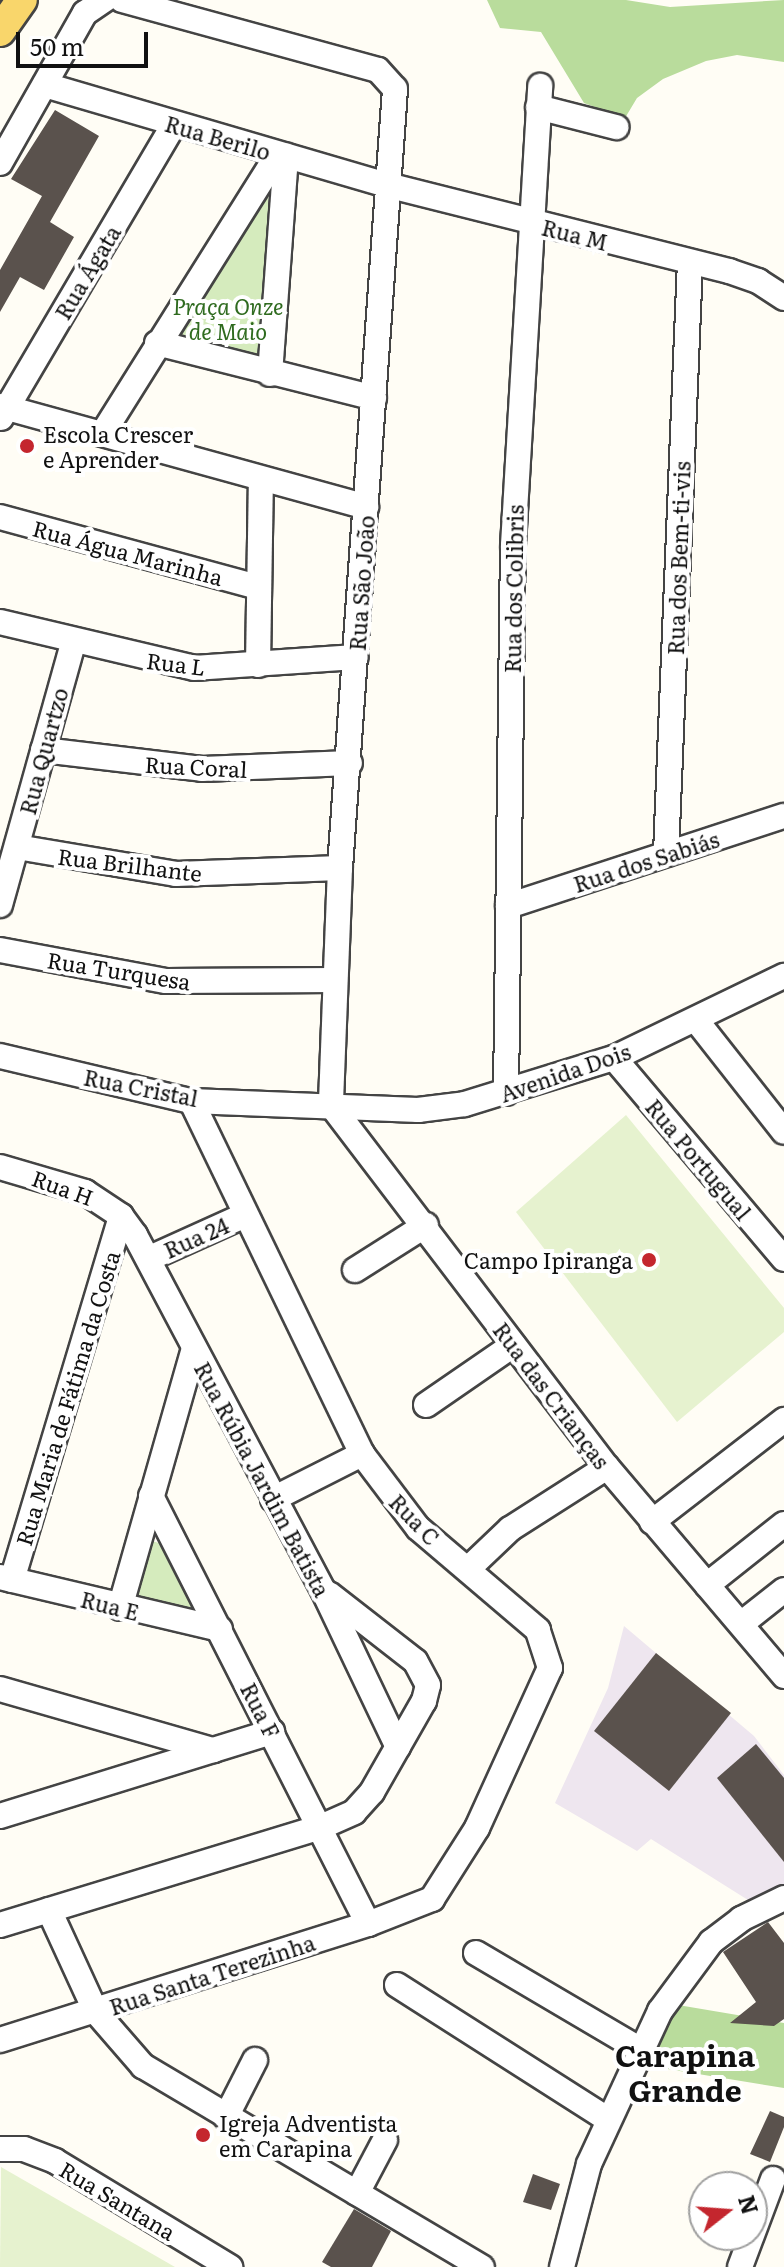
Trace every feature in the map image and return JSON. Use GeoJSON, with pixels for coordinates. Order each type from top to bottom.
{"type":"FeatureCollection","features":[{"type":"Feature","properties":{"kind":"main road"},"geometry":{"type":"LineString","coordinates":[[0,31],[22,0]]}},
{"type":"Feature","properties":{"kind":"street"},"geometry":{"type":"LineString","coordinates":[[0,163],[85,13],[104,0]]}},
{"type":"Feature","properties":{"kind":"street","name":"Rua São João"},"geometry":{"type":"LineString","coordinates":[[124,0],[378,70],[395,89],[391,186],[340,868],[331,1105]]}},
{"type":"Feature","properties":{"kind":"street","name":"Rua Berilo"},"geometry":{"type":"LineString","coordinates":[[45,85],[391,186]]}},
{"type":"Feature","properties":{"kind":"street","name":"Rua dos Colibris"},"geometry":{"type":"LineString","coordinates":[[506,1093],[513,545],[528,223],[539,97],[616,127]]}},
{"type":"Feature","properties":{"kind":"street","name":"Rua Ágata"},"geometry":{"type":"LineString","coordinates":[[2,411],[174,124]]}},
{"type":"Feature","properties":{"kind":"street"},"geometry":{"type":"LineString","coordinates":[[103,433],[157,343],[282,155]]}},
{"type":"Feature","properties":{"kind":"street"},"geometry":{"type":"LineString","coordinates":[[270,374],[282,155]]}},
{"type":"Feature","properties":{"kind":"street","name":"Rua M"},"geometry":{"type":"LineString","coordinates":[[391,186],[758,281],[784,298]]}},
{"type":"Feature","properties":{"kind":"street","name":"Rua dos Bem-ti-vis"},"geometry":{"type":"LineString","coordinates":[[666,854],[690,262]]}},
{"type":"Feature","properties":{"kind":"street"},"geometry":{"type":"LineString","coordinates":[[157,343],[374,398]]}},
{"type":"Feature","properties":{"kind":"street"},"geometry":{"type":"LineString","coordinates":[[2,411],[103,433],[261,481],[366,507]]}},
{"type":"Feature","properties":{"kind":"street"},"geometry":{"type":"LineString","coordinates":[[258,665],[261,481]]}},
{"type":"Feature","properties":{"kind":"street","name":"Rua Água Marinha"},"geometry":{"type":"LineString","coordinates":[[0,517],[257,587]]}},
{"type":"Feature","properties":{"kind":"street","name":"Rua L"},"geometry":{"type":"LineString","coordinates":[[0,622],[73,643],[170,665],[258,665],[356,657]]}},
{"type":"Feature","properties":{"kind":"street","name":"Rua Quartzo"},"geometry":{"type":"LineString","coordinates":[[0,905],[73,643]]}},
{"type":"Feature","properties":{"kind":"street","name":"Rua Coral"},"geometry":{"type":"LineString","coordinates":[[43,750],[202,769],[350,763]]}},
{"type":"Feature","properties":{"kind":"street","name":"Rua dos Sabiás"},"geometry":{"type":"LineString","coordinates":[[508,906],[784,816]]}},
{"type":"Feature","properties":{"kind":"street","name":"Rua Brilhante"},"geometry":{"type":"LineString","coordinates":[[17,847],[176,874],[340,868]]}},
{"type":"Feature","properties":{"kind":"street","name":"Rua Turquesa"},"geometry":{"type":"LineString","coordinates":[[0,950],[166,981],[335,980]]}},
{"type":"Feature","properties":{"kind":"street","name":"Avenida Dois"},"geometry":{"type":"LineString","coordinates":[[331,1105],[418,1110],[506,1093],[614,1058],[781,984]]}},
{"type":"Feature","properties":{"kind":"street"},"geometry":{"type":"LineString","coordinates":[[696,1020],[784,1132]]}},
{"type":"Feature","properties":{"kind":"street","name":"Rua Cristal"},"geometry":{"type":"LineString","coordinates":[[0,1056],[191,1101],[331,1105]]}},
{"type":"Feature","properties":{"kind":"street","name":"Rua Portugual"},"geometry":{"type":"LineString","coordinates":[[614,1058],[784,1259]]}},
{"type":"Feature","properties":{"kind":"street","name":"Rua C"},"geometry":{"type":"LineString","coordinates":[[191,1101],[243,1216],[362,1454],[418,1528],[538,1630],[550,1668],[460,1861],[439,1894],[424,1904]]}},
{"type":"Feature","properties":{"kind":"street","name":"Rua das Crianças"},"geometry":{"type":"LineString","coordinates":[[331,1105],[426,1225],[607,1467],[784,1676]]}},
{"type":"Feature","properties":{"kind":"street","name":"Rua H"},"geometry":{"type":"LineString","coordinates":[[0,1167],[85,1192],[121,1216]]}},
{"type":"Feature","properties":{"kind":"street","name":"Rua Rúbia Jardim Batista"},"geometry":{"type":"LineString","coordinates":[[121,1216],[150,1258],[194,1349],[323,1590],[398,1747]]}},
{"type":"Feature","properties":{"kind":"street","name":"Rua Maria de Fátima da Costa"},"geometry":{"type":"LineString","coordinates":[[6,1578],[121,1216]]}},
{"type":"Feature","properties":{"kind":"street","name":"Rua 24"},"geometry":{"type":"LineString","coordinates":[[150,1258],[243,1216]]}},
{"type":"Feature","properties":{"kind":"street"},"geometry":{"type":"LineString","coordinates":[[355,1270],[426,1225]]}},
{"type":"Feature","properties":{"kind":"street"},"geometry":{"type":"LineString","coordinates":[[426,1405],[513,1345]]}},
{"type":"Feature","properties":{"kind":"street"},"geometry":{"type":"LineString","coordinates":[[120,1608],[194,1349]]}},
{"type":"Feature","properties":{"kind":"street"},"geometry":{"type":"LineString","coordinates":[[652,1522],[784,1420]]}},
{"type":"Feature","properties":{"kind":"street"},"geometry":{"type":"LineString","coordinates":[[273,1499],[362,1454]]}},
{"type":"Feature","properties":{"kind":"street"},"geometry":{"type":"LineString","coordinates":[[468,1569],[510,1529],[607,1467]]}},
{"type":"Feature","properties":{"kind":"street","name":"Rua F"},"geometry":{"type":"LineString","coordinates":[[151,1496],[323,1826],[368,1924]]}},
{"type":"Feature","properties":{"kind":"street"},"geometry":{"type":"LineString","coordinates":[[707,1585],[784,1524]]}},
{"type":"Feature","properties":{"kind":"street","name":"Rua E"},"geometry":{"type":"LineString","coordinates":[[6,1578],[120,1608],[220,1629]]}},
{"type":"Feature","properties":{"kind":"street"},"geometry":{"type":"LineString","coordinates":[[0,1925],[323,1826],[354,1812],[398,1747],[424,1701],[426,1674],[323,1590]]}},
{"type":"Feature","properties":{"kind":"street"},"geometry":{"type":"LineString","coordinates":[[741,1624],[784,1590]]}},
{"type":"Feature","properties":{"kind":"street"},"geometry":{"type":"LineString","coordinates":[[0,1689],[213,1750]]}},
{"type":"Feature","properties":{"kind":"street"},"geometry":{"type":"LineString","coordinates":[[7,1809],[272,1732]]}},
{"type":"Feature","properties":{"kind":"street","name":"Rua Santa Terezinha"},"geometry":{"type":"LineString","coordinates":[[0,2040],[96,2012],[424,1904]]}},
{"type":"Feature","properties":{"kind":"street"},"geometry":{"type":"LineString","coordinates":[[562,2267],[607,2119],[639,2049],[711,1942],[780,1905]]}},
{"type":"Feature","properties":{"kind":"street"},"geometry":{"type":"LineString","coordinates":[[49,1910],[96,2012],[143,2066],[482,2267]]}},
{"type":"Feature","properties":{"kind":"street"},"geometry":{"type":"LineString","coordinates":[[476,1953],[639,2049]]}},
{"type":"Feature","properties":{"kind":"street"},"geometry":{"type":"LineString","coordinates":[[397,1985],[607,2119]]}},
{"type":"Feature","properties":{"kind":"street"},"geometry":{"type":"LineString","coordinates":[[226,2117],[255,2060]]}},
{"type":"Feature","properties":{"kind":"street"},"geometry":{"type":"LineString","coordinates":[[357,2193],[385,2140]]}},
{"type":"Feature","properties":{"kind":"street","name":"Rua Santana"},"geometry":{"type":"LineString","coordinates":[[0,2149],[24,2149],[55,2161],[230,2267]]}},
{"type":"Feature","properties":{"kind":"street"},"geometry":{"type":"LineString","coordinates":[[740,2267],[773,2179]]}},
{"type":"Feature","properties":{"kind":"shaded area"},"geometry":{"type":"Polygon","coordinates":[[[624,1626],[754,1736],[784,1775],[784,1885],[748,1900],[651,1839],[637,1851],[555,1803],[608,1688],[624,1626]]]}},
{"type":"Feature","properties":{"kind":"green space"},"geometry":{"type":"Polygon","coordinates":[[[487,0],[626,0],[670,7],[784,0],[784,62],[737,55],[706,61],[663,79],[637,98],[625,118],[584,103],[541,32],[500,28],[487,0]]]}},
{"type":"Feature","properties":{"kind":"green space","name":"Praça Onze de Maio"},"geometry":{"type":"Polygon","coordinates":[[[269,184],[262,366],[170,340],[269,184]]]}},
{"type":"Feature","properties":{"kind":"green space","name":"Campo Ipiranga"},"geometry":{"type":"Polygon","coordinates":[[[626,1115],[784,1308],[784,1332],[677,1422],[516,1212],[626,1115]]]}},
{"type":"Feature","properties":{"kind":"green space"},"geometry":{"type":"Polygon","coordinates":[[[146,1539],[162,1544],[192,1606],[185,1613],[128,1601],[146,1539]]]}},
{"type":"Feature","properties":{"kind":"green space"},"geometry":{"type":"Polygon","coordinates":[[[678,2005],[784,2023],[784,2088],[649,2066],[678,2005]]]}},
{"type":"Feature","properties":{"kind":"green space"},"geometry":{"type":"Polygon","coordinates":[[[1,2167],[175,2267],[0,2267],[1,2167]]]}},
{"type":"Feature","properties":{"kind":"building"},"geometry":{"type":"Polygon","coordinates":[[[55,110],[99,136],[50,222],[74,237],[44,290],[20,277],[0,312],[0,270],[42,196],[11,179],[55,110]]]}},
{"type":"Feature","properties":{"kind":"building"},"geometry":{"type":"Polygon","coordinates":[[[656,1653],[731,1713],[669,1791],[594,1731],[656,1653]]]}},
{"type":"Feature","properties":{"kind":"building"},"geometry":{"type":"Polygon","coordinates":[[[756,1744],[784,1778],[784,1862],[717,1778],[756,1744]]]}},
{"type":"Feature","properties":{"kind":"building"},"geometry":{"type":"Polygon","coordinates":[[[768,1922],[784,1943],[784,2019],[774,2026],[730,2023],[756,2002],[723,1952],[768,1922]]]}},
{"type":"Feature","properties":{"kind":"building"},"geometry":{"type":"Polygon","coordinates":[[[770,2111],[784,2117],[784,2127],[770,2162],[750,2154],[770,2111]]]}},
{"type":"Feature","properties":{"kind":"building"},"geometry":{"type":"Polygon","coordinates":[[[533,2174],[560,2184],[551,2210],[523,2202],[533,2174]]]}},
{"type":"Feature","properties":{"kind":"building"},"geometry":{"type":"Polygon","coordinates":[[[354,2209],[391,2231],[372,2267],[331,2267],[322,2262],[354,2209]]]}},
{"type":"Feature","properties":{"kind":"place","name":"Escola Crescer e Aprender"},"geometry":{"type":"Point","coordinates":[27,446]}},
{"type":"Feature","properties":{"kind":"place","name":"Campo Ipiranga"},"geometry":{"type":"Point","coordinates":[649,1260]}},
{"type":"Feature","properties":{"kind":"place","name":"Igreja Adventista em Carapina"},"geometry":{"type":"Point","coordinates":[203,2135]}},
{"type":"Feature","properties":{"kind":"district","name":"Carapina Grande"},"geometry":{"type":"Point","coordinates":[685,2071]}}]}
